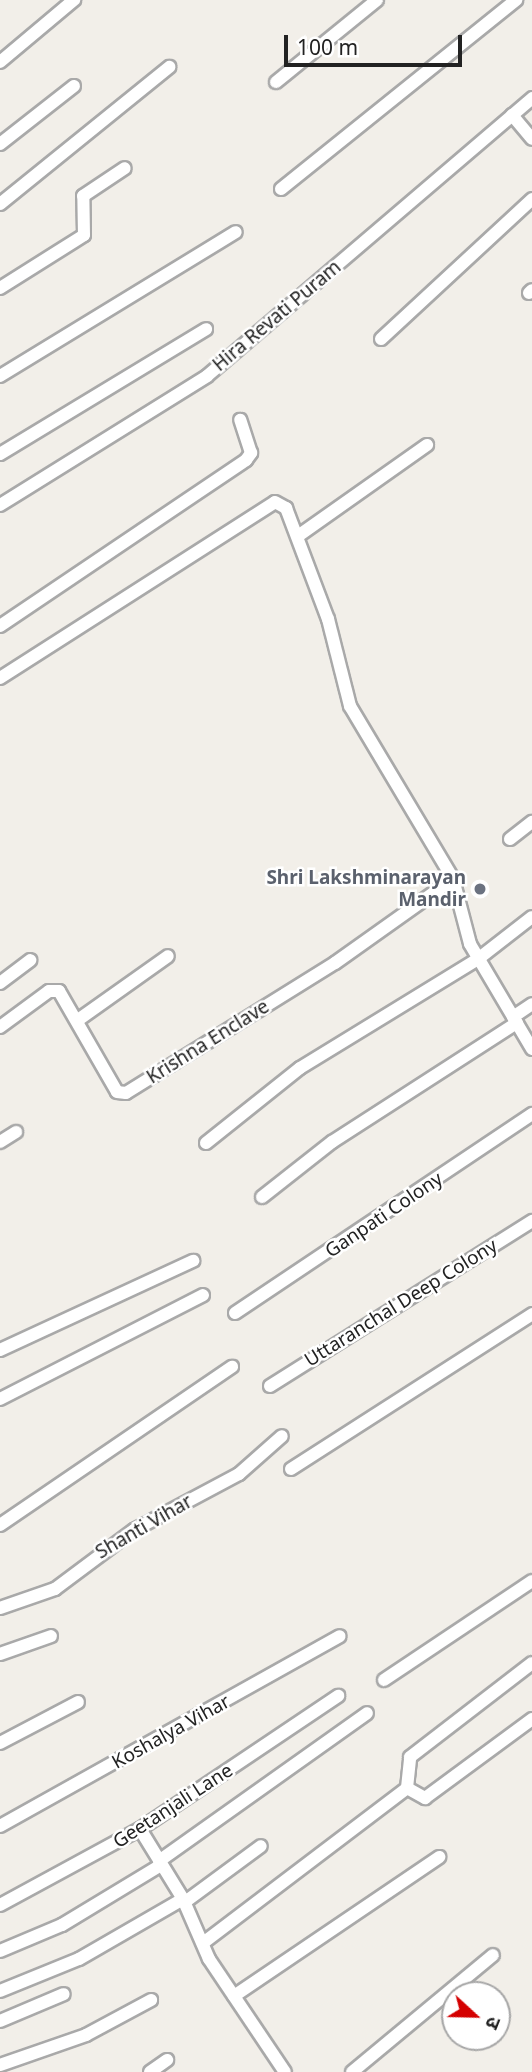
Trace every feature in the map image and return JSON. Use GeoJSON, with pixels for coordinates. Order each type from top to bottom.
{"type":"FeatureCollection","features":[{"type":"Feature","properties":{"kind":"street"},"geometry":{"type":"LineString","coordinates":[[0,62],[74,0]]}},
{"type":"Feature","properties":{"kind":"street"},"geometry":{"type":"LineString","coordinates":[[276,82],[377,0]]}},
{"type":"Feature","properties":{"kind":"street"},"geometry":{"type":"LineString","coordinates":[[281,189],[516,0]]}},
{"type":"Feature","properties":{"kind":"street"},"geometry":{"type":"LineString","coordinates":[[0,204],[169,67]]}},
{"type":"Feature","properties":{"kind":"street"},"geometry":{"type":"LineString","coordinates":[[0,144],[74,86]]}},
{"type":"Feature","properties":{"kind":"street","name":"Hira Revati Puram"},"geometry":{"type":"LineString","coordinates":[[0,505],[207,376],[532,98]]}},
{"type":"Feature","properties":{"kind":"street"},"geometry":{"type":"LineString","coordinates":[[512,115],[532,139]]}},
{"type":"Feature","properties":{"kind":"street"},"geometry":{"type":"LineString","coordinates":[[0,288],[84,234],[83,196],[125,168]]}},
{"type":"Feature","properties":{"kind":"street"},"geometry":{"type":"LineString","coordinates":[[380,339],[532,199]]}},
{"type":"Feature","properties":{"kind":"street"},"geometry":{"type":"LineString","coordinates":[[0,376],[236,232]]}},
{"type":"Feature","properties":{"kind":"street"},"geometry":{"type":"LineString","coordinates":[[0,454],[206,329]]}},
{"type":"Feature","properties":{"kind":"street"},"geometry":{"type":"LineString","coordinates":[[0,626],[246,460],[251,453],[240,420]]}},
{"type":"Feature","properties":{"kind":"street"},"geometry":{"type":"LineString","coordinates":[[298,536],[427,445]]}},
{"type":"Feature","properties":{"kind":"street"},"geometry":{"type":"LineString","coordinates":[[0,678],[275,502],[286,508],[298,536],[350,706],[453,879],[478,959],[532,1049]]}},
{"type":"Feature","properties":{"kind":"street"},"geometry":{"type":"LineString","coordinates":[[510,839],[532,822]]}},
{"type":"Feature","properties":{"kind":"street","name":"Krishna Enclave"},"geometry":{"type":"LineString","coordinates":[[1,1024],[49,991],[66,997],[117,1092],[126,1093],[335,963],[453,879]]}},
{"type":"Feature","properties":{"kind":"street"},"geometry":{"type":"LineString","coordinates":[[206,1143],[354,1031],[478,959],[532,917]]}},
{"type":"Feature","properties":{"kind":"street"},"geometry":{"type":"LineString","coordinates":[[78,1020],[167,956]]}},
{"type":"Feature","properties":{"kind":"street"},"geometry":{"type":"LineString","coordinates":[[0,983],[30,960]]}},
{"type":"Feature","properties":{"kind":"street"},"geometry":{"type":"LineString","coordinates":[[262,1197],[332,1142],[515,1020],[532,1004]]}},
{"type":"Feature","properties":{"kind":"street","name":"Ganpati Colony"},"geometry":{"type":"LineString","coordinates":[[235,1313],[532,1114]]}},
{"type":"Feature","properties":{"kind":"street"},"geometry":{"type":"LineString","coordinates":[[0,1142],[16,1132]]}},
{"type":"Feature","properties":{"kind":"street","name":"Uttaranchal Deep Colony"},"geometry":{"type":"LineString","coordinates":[[270,1386],[532,1221]]}},
{"type":"Feature","properties":{"kind":"street"},"geometry":{"type":"LineString","coordinates":[[0,1350],[193,1261]]}},
{"type":"Feature","properties":{"kind":"street"},"geometry":{"type":"LineString","coordinates":[[0,1399],[203,1295]]}},
{"type":"Feature","properties":{"kind":"street"},"geometry":{"type":"LineString","coordinates":[[291,1469],[532,1314]]}},
{"type":"Feature","properties":{"kind":"street"},"geometry":{"type":"LineString","coordinates":[[0,1525],[232,1367]]}},
{"type":"Feature","properties":{"kind":"street","name":"Shanti Vihar"},"geometry":{"type":"LineString","coordinates":[[0,1608],[55,1589],[134,1530],[239,1474],[282,1436]]}},
{"type":"Feature","properties":{"kind":"street"},"geometry":{"type":"LineString","coordinates":[[384,1680],[532,1581]]}},
{"type":"Feature","properties":{"kind":"street"},"geometry":{"type":"LineString","coordinates":[[0,1654],[51,1636]]}},
{"type":"Feature","properties":{"kind":"street","name":"Koshalya Vihar"},"geometry":{"type":"LineString","coordinates":[[0,1826],[340,1636]]}},
{"type":"Feature","properties":{"kind":"street"},"geometry":{"type":"LineString","coordinates":[[203,1943],[407,1788],[410,1757],[532,1663]]}},
{"type":"Feature","properties":{"kind":"street","name":"Geetanjali Lane"},"geometry":{"type":"LineString","coordinates":[[0,1905],[140,1829],[338,1696]]}},
{"type":"Feature","properties":{"kind":"street"},"geometry":{"type":"LineString","coordinates":[[0,1743],[78,1702]]}},
{"type":"Feature","properties":{"kind":"street"},"geometry":{"type":"LineString","coordinates":[[0,1951],[62,1925],[160,1863],[367,1713]]}},
{"type":"Feature","properties":{"kind":"street"},"geometry":{"type":"LineString","coordinates":[[407,1788],[425,1798],[532,1719]]}},
{"type":"Feature","properties":{"kind":"street"},"geometry":{"type":"LineString","coordinates":[[140,1829],[184,1900],[203,1943],[234,1996],[285,2072]]}},
{"type":"Feature","properties":{"kind":"street"},"geometry":{"type":"LineString","coordinates":[[0,1991],[79,1959],[184,1900],[261,1846]]}},
{"type":"Feature","properties":{"kind":"street"},"geometry":{"type":"LineString","coordinates":[[234,1996],[439,1857]]}},
{"type":"Feature","properties":{"kind":"street"},"geometry":{"type":"LineString","coordinates":[[352,2072],[493,1955]]}},
{"type":"Feature","properties":{"kind":"street"},"geometry":{"type":"LineString","coordinates":[[0,2021],[64,1994]]}},
{"type":"Feature","properties":{"kind":"street"},"geometry":{"type":"LineString","coordinates":[[0,2065],[86,2035],[151,2000]]}},
{"type":"Feature","properties":{"kind":"street"},"geometry":{"type":"LineString","coordinates":[[149,2072],[167,2060]]}},
{"type":"Feature","properties":{"kind":"place","name":"Shri Lakshminarayan Mandir"},"geometry":{"type":"Point","coordinates":[480,889]}}]}
